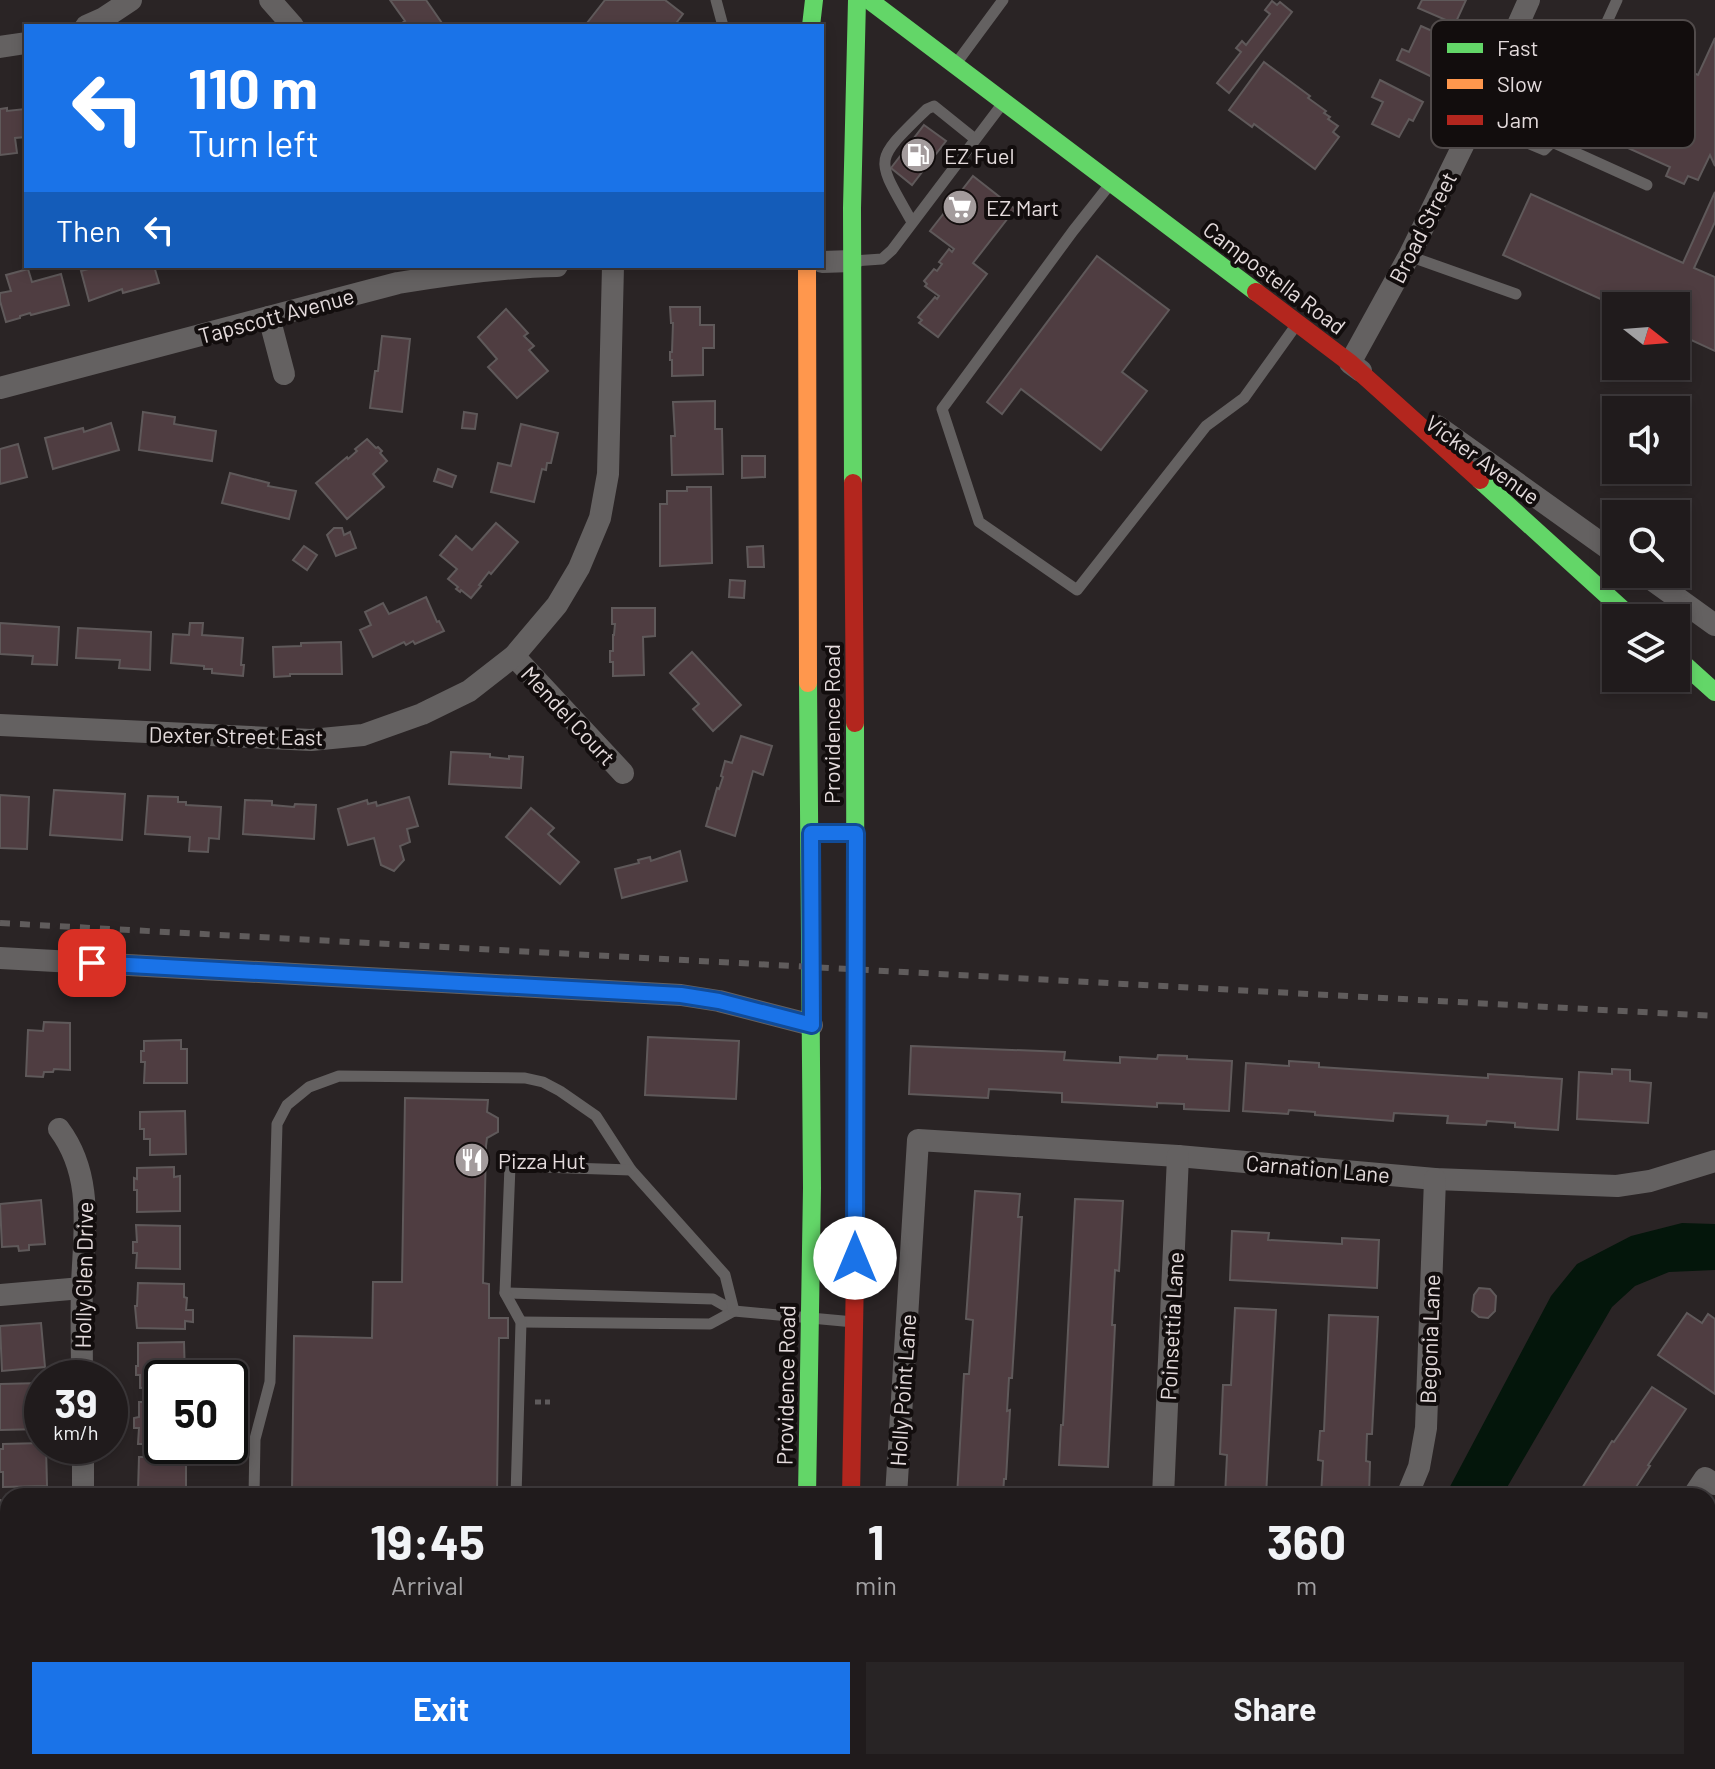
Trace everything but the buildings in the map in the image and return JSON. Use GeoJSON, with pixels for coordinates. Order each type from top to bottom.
{"type":"FeatureCollection","features":[{"type":"Feature","properties":{"kind":"main road"},"geometry":{"type":"LineString","coordinates":[[811,24],[814,0]]}},
{"type":"Feature","properties":{"kind":"main road","name":"Providence Road"},"geometry":{"type":"LineString","coordinates":[[851,1488],[855,1322],[856,833],[852,261],[853,78],[857,0]]}},
{"type":"Feature","properties":{"kind":"main road","name":"Campostella Road"},"geometry":{"type":"LineString","coordinates":[[869,0],[1350,363],[1617,604]]}},
{"type":"Feature","properties":{"kind":"main road","name":"Providence Road"},"geometry":{"type":"LineString","coordinates":[[807,268],[812,1025],[807,1488]]}},
{"type":"Feature","properties":{"kind":"main road"},"geometry":{"type":"LineString","coordinates":[[1690,670],[1715,692]]}},
{"type":"Feature","properties":{"kind":"street"},"geometry":{"type":"LineString","coordinates":[[90,24],[131,0]]}},
{"type":"Feature","properties":{"kind":"street"},"geometry":{"type":"LineString","coordinates":[[270,0],[291,24]]}},
{"type":"Feature","properties":{"kind":"street","name":"Broad Street"},"geometry":{"type":"LineString","coordinates":[[1520,20],[1529,0]]}},
{"type":"Feature","properties":{"kind":"street"},"geometry":{"type":"LineString","coordinates":[[0,47],[24,43]]}},
{"type":"Feature","properties":{"kind":"street","name":"Broad Street"},"geometry":{"type":"LineString","coordinates":[[1350,363],[1409,256],[1462,148]]}},
{"type":"Feature","properties":{"kind":"street"},"geometry":{"type":"LineString","coordinates":[[824,262],[852,261]]}},
{"type":"Feature","properties":{"kind":"street","name":"Tapscott Avenue"},"geometry":{"type":"LineString","coordinates":[[0,388],[269,317],[396,275],[501,268]]}},
{"type":"Feature","properties":{"kind":"street","name":"Dexter Street East"},"geometry":{"type":"LineString","coordinates":[[0,725],[311,740],[363,735],[422,714],[469,691],[514,656],[557,605],[579,568],[600,518],[608,474],[613,268]]}},
{"type":"Feature","properties":{"kind":"street"},"geometry":{"type":"LineString","coordinates":[[269,317],[284,374]]}},
{"type":"Feature","properties":{"kind":"street","name":"Vicker Avenue"},"geometry":{"type":"LineString","coordinates":[[1350,363],[1602,544]]}},
{"type":"Feature","properties":{"kind":"street"},"geometry":{"type":"LineString","coordinates":[[1663,588],[1715,625]]}},
{"type":"Feature","properties":{"kind":"street","name":"Mendel Court"},"geometry":{"type":"LineString","coordinates":[[514,656],[623,773]]}},
{"type":"Feature","properties":{"kind":"street"},"geometry":{"type":"LineString","coordinates":[[0,958],[681,995],[719,1001],[812,1025]]}},
{"type":"Feature","properties":{"kind":"street","name":"Holly Glen Drive"},"geometry":{"type":"LineString","coordinates":[[59,1129],[78,1164],[85,1192],[82,1360]]}},
{"type":"Feature","properties":{"kind":"street","name":"Carnation Lane"},"geometry":{"type":"LineString","coordinates":[[918,1140],[1178,1156],[1435,1179],[1617,1186],[1650,1181],[1715,1161]]}},
{"type":"Feature","properties":{"kind":"street","name":"Holly Point Lane"},"geometry":{"type":"LineString","coordinates":[[896,1488],[918,1140]]}},
{"type":"Feature","properties":{"kind":"street","name":"Poinsettia Lane"},"geometry":{"type":"LineString","coordinates":[[1163,1488],[1178,1156]]}},
{"type":"Feature","properties":{"kind":"street","name":"Begonia Lane"},"geometry":{"type":"LineString","coordinates":[[1410,1488],[1419,1467],[1426,1428],[1435,1179]]}},
{"type":"Feature","properties":{"kind":"street"},"geometry":{"type":"LineString","coordinates":[[0,1295],[82,1288]]}},
{"type":"Feature","properties":{"kind":"street"},"geometry":{"type":"LineString","coordinates":[[83,1464],[83,1488]]}},
{"type":"Feature","properties":{"kind":"street"},"geometry":{"type":"LineString","coordinates":[[1698,1488],[1705,1478],[1715,1484]]}},
{"type":"Feature","properties":{"kind":"lane"},"geometry":{"type":"LineString","coordinates":[[716,0],[722,24]]}},
{"type":"Feature","properties":{"kind":"lane"},"geometry":{"type":"LineString","coordinates":[[955,65],[1003,0]]}},
{"type":"Feature","properties":{"kind":"lane"},"geometry":{"type":"LineString","coordinates":[[1608,20],[1617,0]]}},
{"type":"Feature","properties":{"kind":"lane"},"geometry":{"type":"LineString","coordinates":[[852,261],[882,259],[892,250],[1004,102]]}},
{"type":"Feature","properties":{"kind":"lane"},"geometry":{"type":"LineString","coordinates":[[912,222],[883,167],[884,156],[892,144],[927,109],[934,106],[975,139]]}},
{"type":"Feature","properties":{"kind":"lane"},"geometry":{"type":"LineString","coordinates":[[1565,148],[1647,185]]}},
{"type":"Feature","properties":{"kind":"lane"},"geometry":{"type":"LineString","coordinates":[[1111,183],[942,409],[979,522],[1077,590],[1206,426],[1244,398],[1297,324]]}},
{"type":"Feature","properties":{"kind":"lane"},"geometry":{"type":"LineString","coordinates":[[1409,256],[1516,294]]}},
{"type":"Feature","properties":{"kind":"lane"},"geometry":{"type":"LineString","coordinates":[[811,833],[856,833]]}},
{"type":"Feature","properties":{"kind":"lane"},"geometry":{"type":"LineString","coordinates":[[254,1488],[255,1439],[270,1382],[277,1124],[287,1105],[309,1087],[339,1076],[525,1078],[543,1082],[596,1116],[631,1170],[725,1275],[734,1311]]}},
{"type":"Feature","properties":{"kind":"lane"},"geometry":{"type":"LineString","coordinates":[[516,1488],[521,1322],[505,1293],[510,1166],[631,1170]]}},
{"type":"Feature","properties":{"kind":"lane"},"geometry":{"type":"LineString","coordinates":[[505,1293],[713,1299],[734,1311],[855,1322]]}},
{"type":"Feature","properties":{"kind":"lane"},"geometry":{"type":"LineString","coordinates":[[521,1322],[710,1324],[734,1311]]}},
{"type":"Feature","properties":{"kind":"shaded area"},"geometry":{"type":"Polygon","coordinates":[[[1682,1223],[1715,1224],[1715,1270],[1669,1272],[1635,1286],[1612,1307],[1507,1488],[1449,1488],[1551,1296],[1577,1264],[1631,1236],[1682,1223]]]}},
{"type":"Feature","properties":{"kind":"railway"},"geometry":{"type":"LineString","coordinates":[[0,923],[1715,1016]]}},
{"type":"Feature","properties":{"kind":"traffic: fast"},"geometry":{"type":"LineString","coordinates":[[811,24],[814,0]]}},
{"type":"Feature","properties":{"kind":"traffic: fast"},"geometry":{"type":"LineString","coordinates":[[853,483],[852,208],[857,0]]}},
{"type":"Feature","properties":{"kind":"traffic: fast"},"geometry":{"type":"LineString","coordinates":[[869,0],[1256,292]]}},
{"type":"Feature","properties":{"kind":"traffic: fast"},"geometry":{"type":"LineString","coordinates":[[1480,480],[1617,604]]}},
{"type":"Feature","properties":{"kind":"traffic: fast"},"geometry":{"type":"LineString","coordinates":[[1690,670],[1715,692]]}},
{"type":"Feature","properties":{"kind":"traffic: fast"},"geometry":{"type":"LineString","coordinates":[[807,1488],[812,1188],[808,683]]}},
{"type":"Feature","properties":{"kind":"traffic: fast"},"geometry":{"type":"LineString","coordinates":[[855,723],[856,1218]]}},
{"type":"Feature","properties":{"kind":"traffic: slow"},"geometry":{"type":"LineString","coordinates":[[807,268],[808,683]]}},
{"type":"Feature","properties":{"kind":"traffic: jam"},"geometry":{"type":"LineString","coordinates":[[1256,292],[1350,363],[1480,480]]}},
{"type":"Feature","properties":{"kind":"traffic: jam"},"geometry":{"type":"LineString","coordinates":[[853,483],[855,723]]}},
{"type":"Feature","properties":{"kind":"traffic: jam"},"geometry":{"type":"LineString","coordinates":[[851,1488],[856,1218]]}},
{"type":"Feature","properties":{"kind":"place","name":"EZ Fuel"},"geometry":{"type":"Point","coordinates":[918,155]}},
{"type":"Feature","properties":{"kind":"place","name":"EZ Mart"},"geometry":{"type":"Point","coordinates":[960,207]}},
{"type":"Feature","properties":{"kind":"place","name":"Pizza Hut"},"geometry":{"type":"Point","coordinates":[472,1160]}},
{"type":"Feature","properties":{"kind":"route"},"geometry":{"type":"LineString","coordinates":[[92,963],[681,995],[719,1001],[812,1025],[811,833],[856,833],[855,1258]]}}]}
